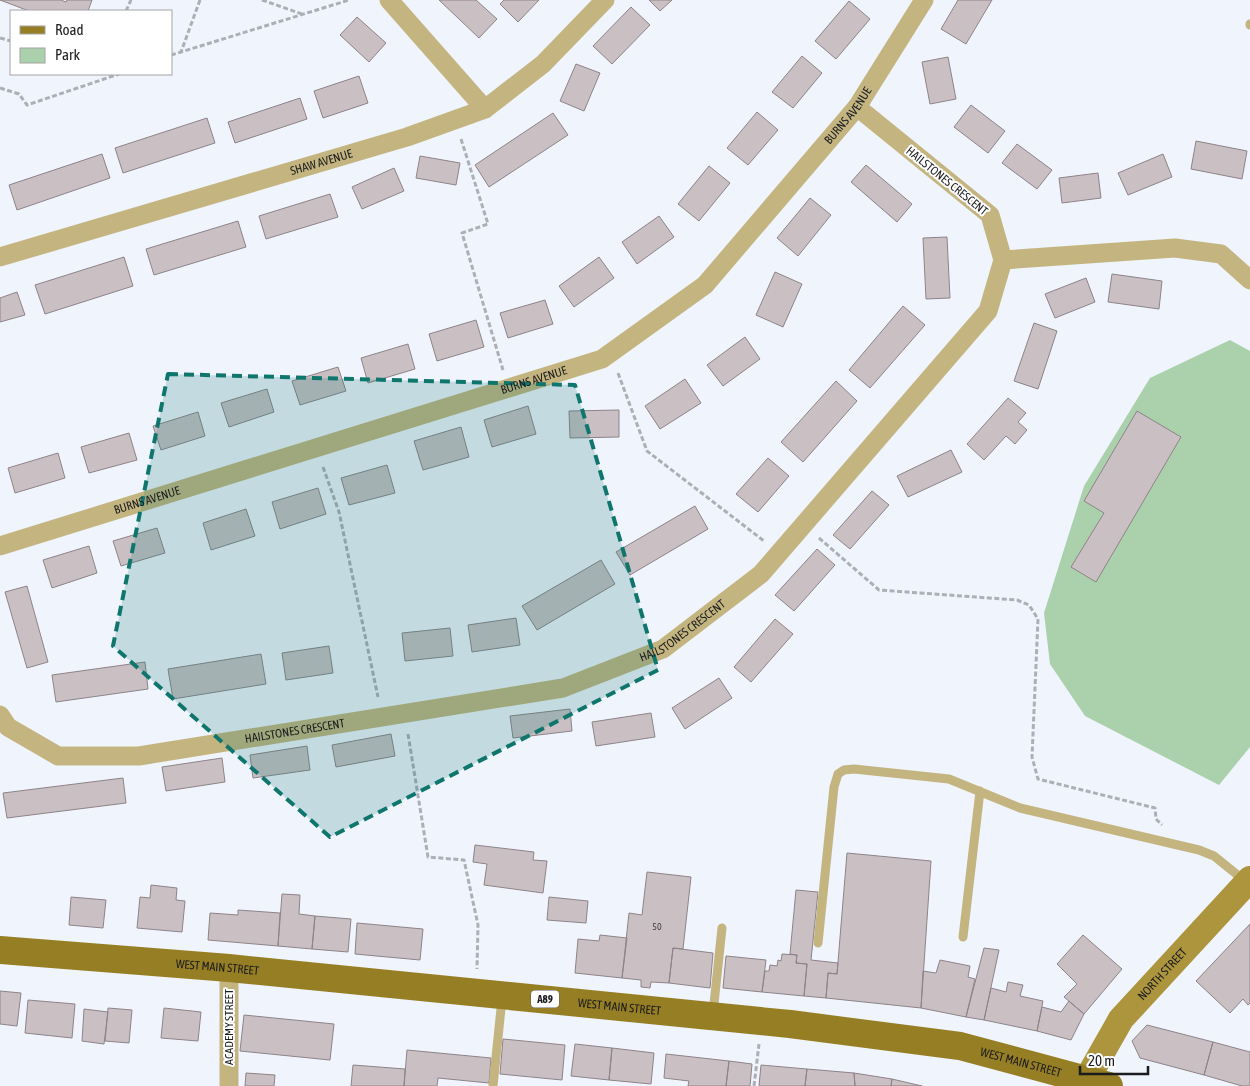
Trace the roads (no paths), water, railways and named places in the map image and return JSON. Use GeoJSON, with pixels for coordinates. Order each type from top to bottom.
{"type":"FeatureCollection","features":[{"type":"Feature","properties":{"kind":"main road","name":"NORTH STREET"},"geometry":{"type":"LineString","coordinates":[[1093,1084],[1121,1019],[1248,881]]}},
{"type":"Feature","properties":{"kind":"main road","name":"WEST MAIN STREET"},"geometry":{"type":"LineString","coordinates":[[0,950],[228,968],[502,994],[712,1016],[960,1046],[1093,1084]]}},
{"type":"Feature","properties":{"kind":"street"},"geometry":{"type":"LineString","coordinates":[[389,0],[484,108]]}},
{"type":"Feature","properties":{"kind":"street","name":"SHAW AVENUE"},"geometry":{"type":"LineString","coordinates":[[0,257],[408,137],[484,108],[543,64],[605,0]]}},
{"type":"Feature","properties":{"kind":"street","name":"BURNS AVENUE"},"geometry":{"type":"LineString","coordinates":[[0,546],[602,360],[704,284],[857,107],[924,0]]}},
{"type":"Feature","properties":{"kind":"street","name":"HAILSTONES CRESCENT"},"geometry":{"type":"LineString","coordinates":[[0,715],[8,727],[58,756],[139,756],[563,688],[663,649],[760,574],[988,311],[1003,260],[990,215],[857,107]]}},
{"type":"Feature","properties":{"kind":"street"},"geometry":{"type":"LineString","coordinates":[[1003,260],[1175,248],[1221,254],[1250,280]]}},
{"type":"Feature","properties":{"kind":"street","name":"ACADEMY STREET"},"geometry":{"type":"LineString","coordinates":[[228,968],[229,1086]]}},
{"type":"Feature","properties":{"kind":"lane"},"geometry":{"type":"LineString","coordinates":[[818,943],[834,788],[838,774],[844,770],[854,769],[949,778],[1020,808],[1185,846],[1214,856],[1248,881]]}},
{"type":"Feature","properties":{"kind":"lane"},"geometry":{"type":"LineString","coordinates":[[963,938],[980,791]]}},
{"type":"Feature","properties":{"kind":"lane"},"geometry":{"type":"LineString","coordinates":[[712,1016],[722,928]]}},
{"type":"Feature","properties":{"kind":"lane"},"geometry":{"type":"LineString","coordinates":[[493,1086],[502,994]]}}]}
